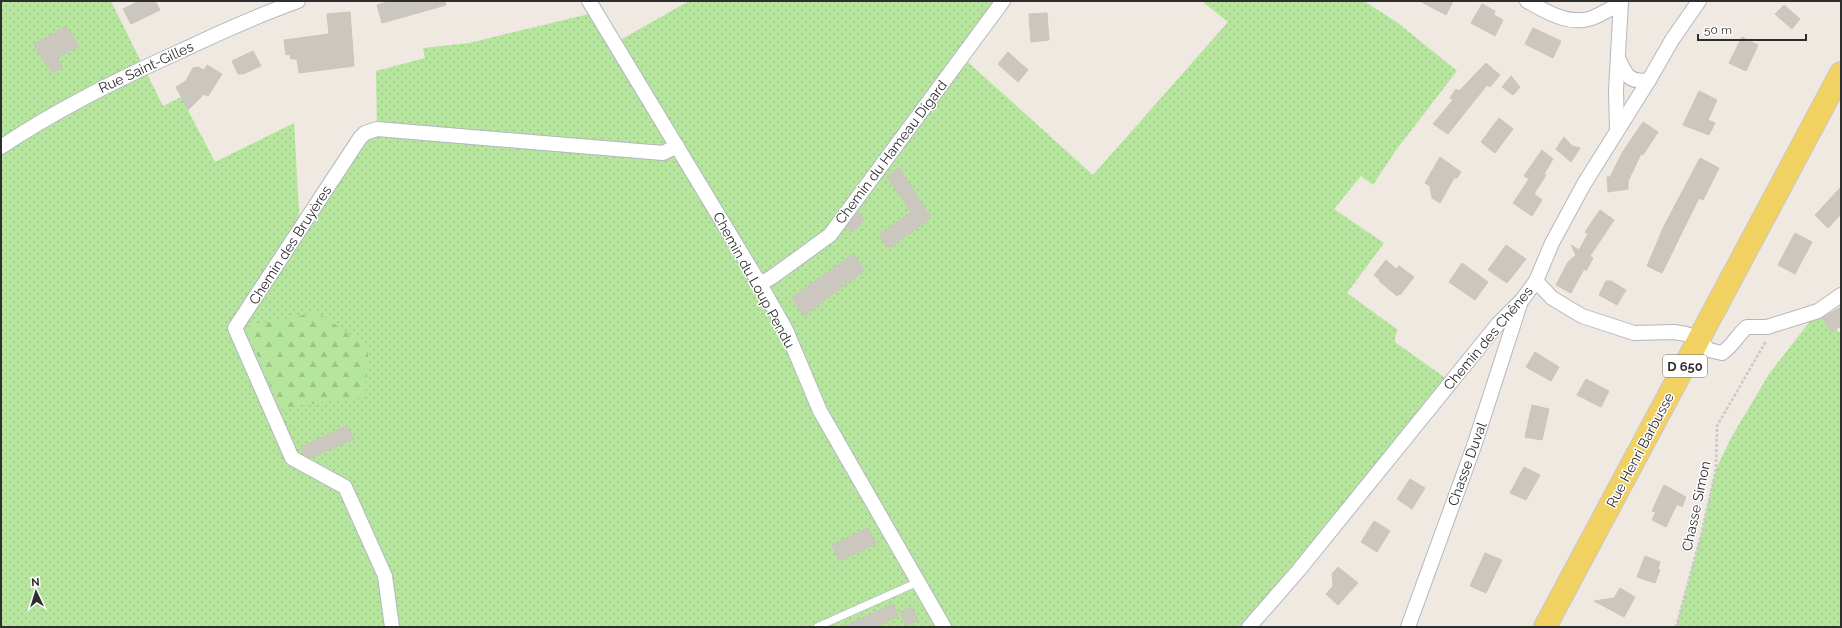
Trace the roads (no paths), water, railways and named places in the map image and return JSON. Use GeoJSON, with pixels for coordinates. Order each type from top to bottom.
{"type":"FeatureCollection","features":[{"type":"Feature","properties":{"kind":"main road","name":"D 650"},"geometry":{"type":"LineString","coordinates":[[1824,104],[1841,73]]}},
{"type":"Feature","properties":{"kind":"main road","name":"D 650"},"geometry":{"type":"LineString","coordinates":[[1824,104],[1841,82]]}},
{"type":"Feature","properties":{"kind":"main road","name":"Rue Henri Barbusse"},"geometry":{"type":"LineString","coordinates":[[1545,627],[1824,104]]}},
{"type":"Feature","properties":{"kind":"street","name":"Rue Saint-Gilles"},"geometry":{"type":"LineString","coordinates":[[1,147],[51,115],[84,97],[234,27],[298,1]]}},
{"type":"Feature","properties":{"kind":"street","name":"Chemin du Loup Pendu"},"geometry":{"type":"LineString","coordinates":[[589,1],[760,284],[786,330],[820,411],[944,627]]}},
{"type":"Feature","properties":{"kind":"street","name":"Chemin du Hameau Digard"},"geometry":{"type":"LineString","coordinates":[[760,284],[830,235],[1003,1]]}},
{"type":"Feature","properties":{"kind":"street"},"geometry":{"type":"LineString","coordinates":[[1527,1],[1562,19],[1577,20],[1591,18],[1621,2]]}},
{"type":"Feature","properties":{"kind":"street","name":"Chemin des Chênes"},"geometry":{"type":"LineString","coordinates":[[1249,627],[1298,571],[1498,324],[1522,300],[1536,281],[1555,237],[1584,184],[1649,80],[1672,40],[1699,1]]}},
{"type":"Feature","properties":{"kind":"street"},"geometry":{"type":"LineString","coordinates":[[1617,129],[1618,57],[1621,2]]}},
{"type":"Feature","properties":{"kind":"street"},"geometry":{"type":"LineString","coordinates":[[1618,57],[1626,76],[1638,82],[1649,80]]}},
{"type":"Feature","properties":{"kind":"street","name":"Chemin des Bruyères"},"geometry":{"type":"LineString","coordinates":[[392,627],[385,576],[345,487],[292,458],[235,328],[360,138],[371,131],[377,129],[663,153],[677,146]]}},
{"type":"Feature","properties":{"kind":"street"},"geometry":{"type":"LineString","coordinates":[[1536,281],[1552,298],[1582,316],[1634,333],[1674,332],[1686,334],[1699,339],[1709,350],[1722,353],[1731,346],[1739,333],[1747,327],[1767,327],[1818,311],[1841,295]]}},
{"type":"Feature","properties":{"kind":"street","name":"Chasse Duval"},"geometry":{"type":"LineString","coordinates":[[1408,627],[1474,446],[1522,300]]}},
{"type":"Feature","properties":{"kind":"lane"},"geometry":{"type":"LineString","coordinates":[[817,627],[918,582]]}}]}
